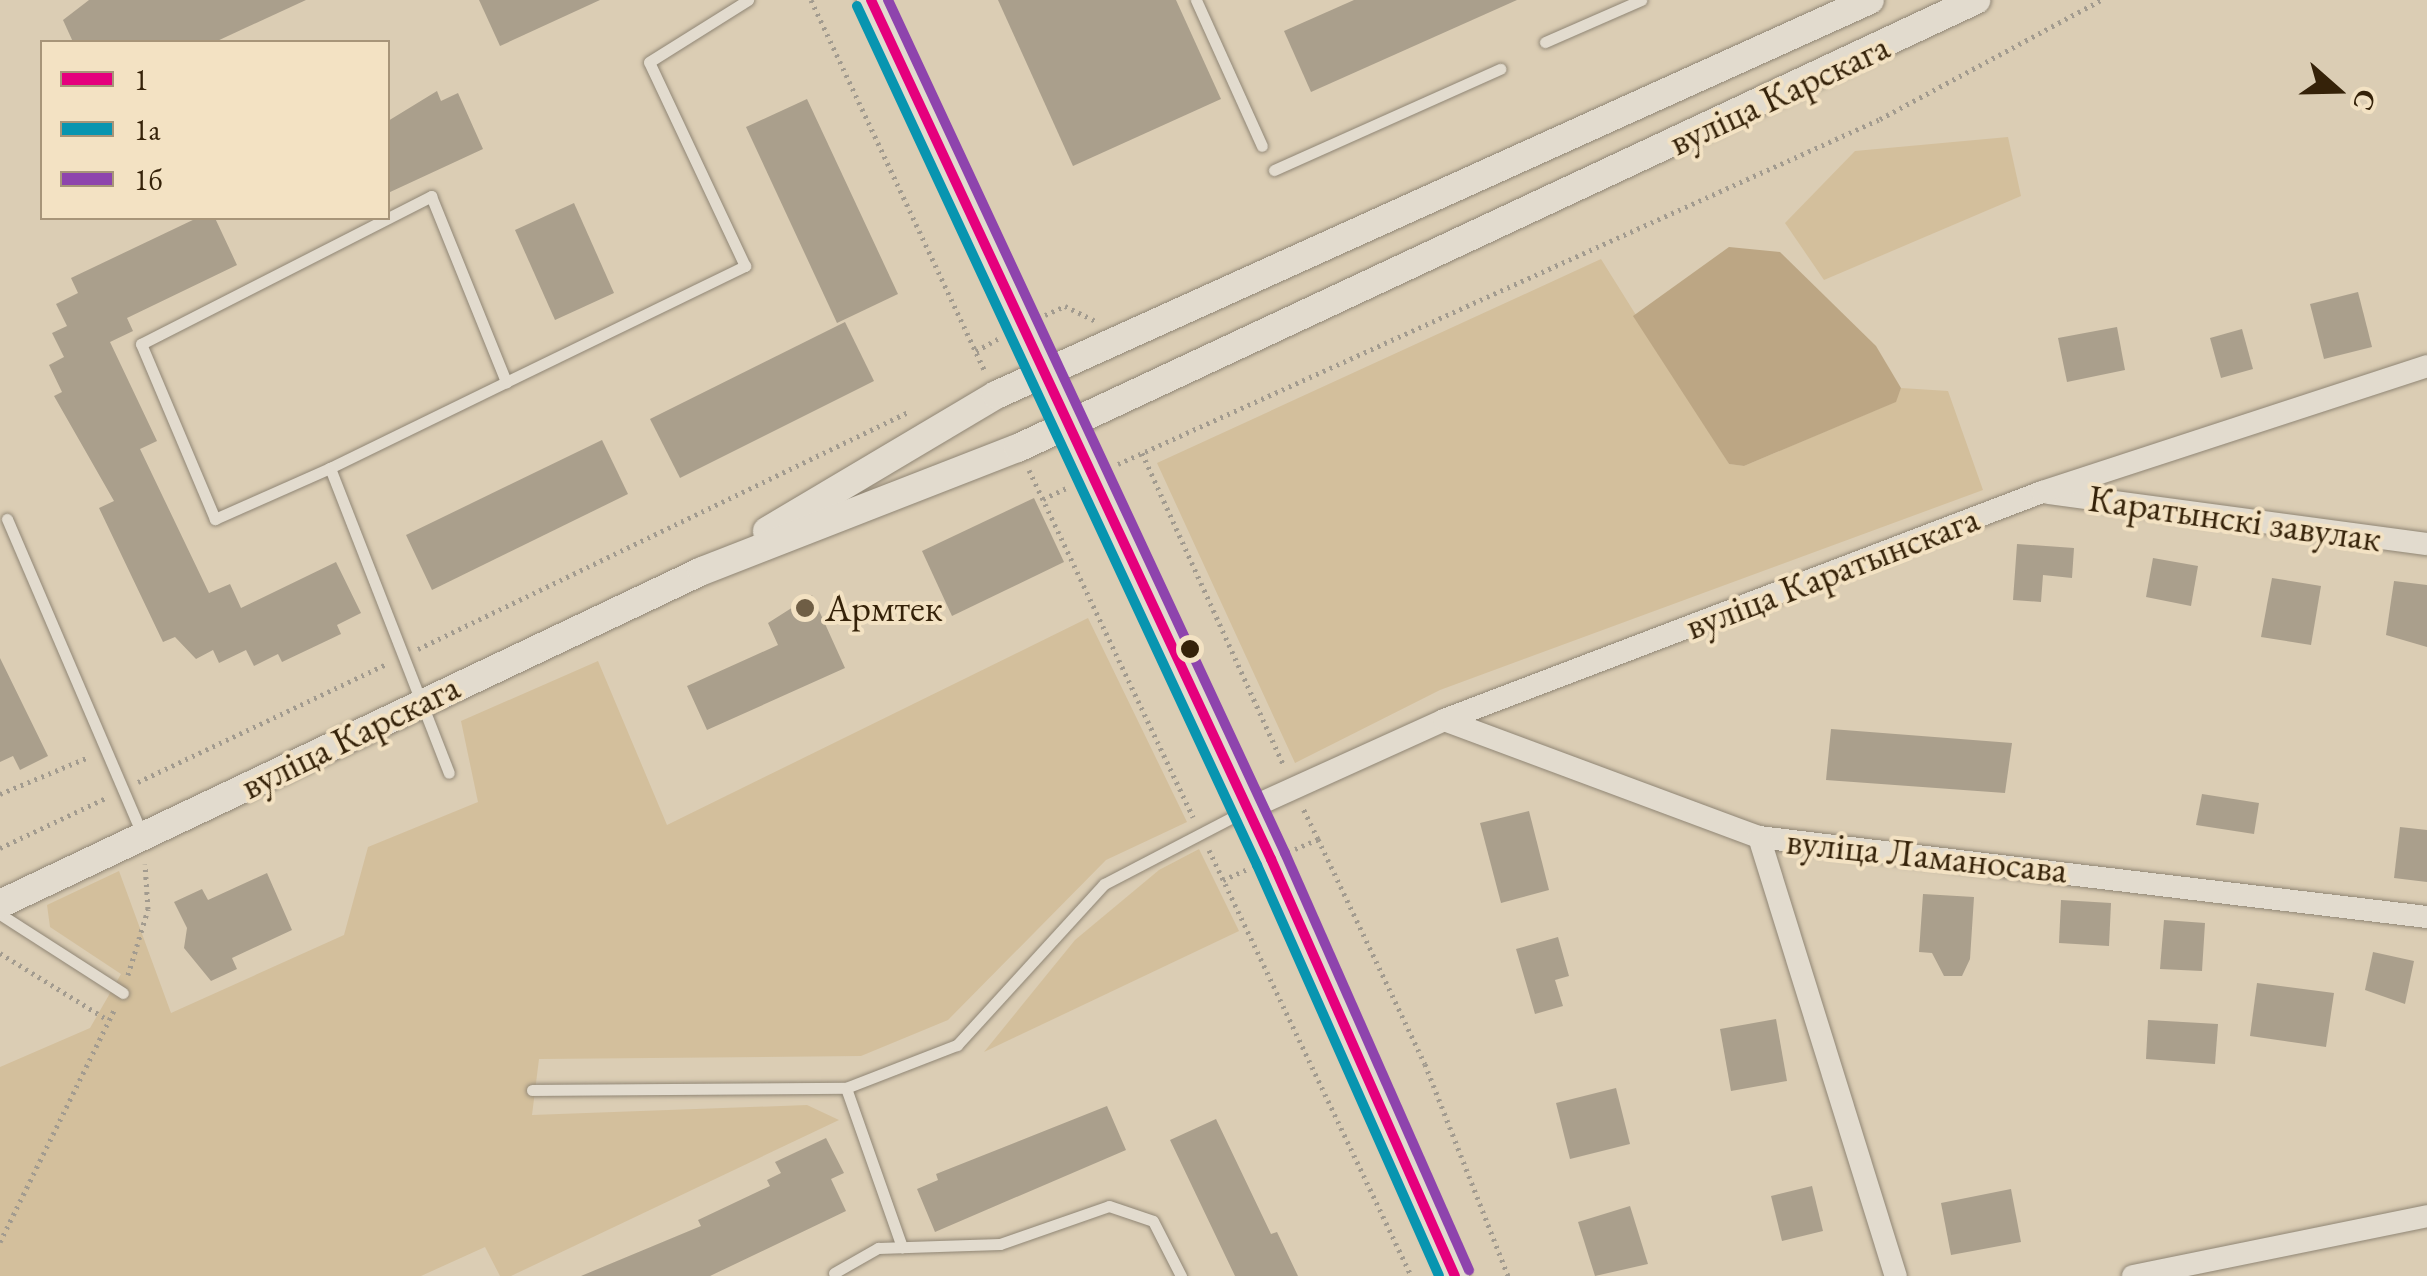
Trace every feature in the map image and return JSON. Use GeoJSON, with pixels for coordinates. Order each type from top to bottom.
{"type":"FeatureCollection","features":[{"type":"Feature","properties":{"kind":"street"},"geometry":{"type":"LineString","coordinates":[[870,0],[1271,859],[1455,1276]]}},
{"type":"Feature","properties":{"kind":"street","name":"вуліца Карскага"},"geometry":{"type":"LineString","coordinates":[[0,904],[702,570],[1018,448],[1976,0]]}},
{"type":"Feature","properties":{"kind":"street","name":"вуліца Карскага"},"geometry":{"type":"LineString","coordinates":[[702,570],[991,385],[1044,374],[1108,346],[1857,3]]}},
{"type":"Feature","properties":{"kind":"street","name":"вуліца Каратынскага"},"geometry":{"type":"LineString","coordinates":[[1248,809],[1444,720],[2042,492],[2427,366]]}},
{"type":"Feature","properties":{"kind":"street","name":"Каратынскі завулак"},"geometry":{"type":"LineString","coordinates":[[2042,492],[2427,544]]}},
{"type":"Feature","properties":{"kind":"street","name":"вуліца Ламаносава"},"geometry":{"type":"LineString","coordinates":[[1444,720],[1759,836],[2427,918]]}},
{"type":"Feature","properties":{"kind":"street"},"geometry":{"type":"LineString","coordinates":[[1759,836],[1896,1276]]}},
{"type":"Feature","properties":{"kind":"street"},"geometry":{"type":"LineString","coordinates":[[2133,1276],[2427,1216]]}},
{"type":"Feature","properties":{"kind":"lane"},"geometry":{"type":"LineString","coordinates":[[383,220],[142,344],[214,519],[330,468],[745,266],[650,62],[748,0]]}},
{"type":"Feature","properties":{"kind":"lane"},"geometry":{"type":"LineString","coordinates":[[1196,0],[1262,146]]}},
{"type":"Feature","properties":{"kind":"lane"},"geometry":{"type":"LineString","coordinates":[[1544,42],[1641,0]]}},
{"type":"Feature","properties":{"kind":"lane"},"geometry":{"type":"LineString","coordinates":[[1274,170],[1500,69]]}},
{"type":"Feature","properties":{"kind":"lane"},"geometry":{"type":"LineString","coordinates":[[390,217],[430,196],[506,382]]}},
{"type":"Feature","properties":{"kind":"lane"},"geometry":{"type":"LineString","coordinates":[[330,468],[424,699],[449,773]]}},
{"type":"Feature","properties":{"kind":"lane"},"geometry":{"type":"LineString","coordinates":[[7,520],[143,836]]}},
{"type":"Feature","properties":{"kind":"lane"},"geometry":{"type":"LineString","coordinates":[[532,1090],[846,1088],[957,1044],[1104,884],[1198,828],[1248,809]]}},
{"type":"Feature","properties":{"kind":"lane"},"geometry":{"type":"LineString","coordinates":[[0,914],[122,993]]}},
{"type":"Feature","properties":{"kind":"lane"},"geometry":{"type":"LineString","coordinates":[[846,1088],[902,1247]]}},
{"type":"Feature","properties":{"kind":"lane"},"geometry":{"type":"LineString","coordinates":[[832,1275],[878,1248],[1000,1244],[1122,1208],[1153,1222],[1181,1276]]}},
{"type":"Feature","properties":{"kind":"path"},"geometry":{"type":"LineString","coordinates":[[810,0],[991,385]]}},
{"type":"Feature","properties":{"kind":"path"},"geometry":{"type":"LineString","coordinates":[[1092,476],[1880,119],[2100,0]]}},
{"type":"Feature","properties":{"kind":"path"},"geometry":{"type":"LineString","coordinates":[[1022,327],[1064,306],[1093,314],[1108,346]]}},
{"type":"Feature","properties":{"kind":"path"},"geometry":{"type":"LineString","coordinates":[[969,382],[991,385]]}},
{"type":"Feature","properties":{"kind":"path"},"geometry":{"type":"LineString","coordinates":[[0,848],[916,408]]}},
{"type":"Feature","properties":{"kind":"path"},"geometry":{"type":"LineString","coordinates":[[1018,448],[1411,1276]]}},
{"type":"Feature","properties":{"kind":"path"},"geometry":{"type":"LineString","coordinates":[[1142,453],[1425,1064],[1508,1276]]}},
{"type":"Feature","properties":{"kind":"path"},"geometry":{"type":"LineString","coordinates":[[0,794],[106,750]]}},
{"type":"Feature","properties":{"kind":"path"},"geometry":{"type":"LineString","coordinates":[[0,1242],[122,993],[148,910],[143,836]]}},
{"type":"Feature","properties":{"kind":"path"},"geometry":{"type":"LineString","coordinates":[[1223,880],[1318,839]]}},
{"type":"Feature","properties":{"kind":"path"},"geometry":{"type":"LineString","coordinates":[[0,953],[109,1021]]}},
{"type":"Feature","properties":{"kind":"shaded area"},"geometry":{"type":"Polygon","coordinates":[[[2008,137],[2021,196],[1824,280],[1785,223],[1855,151],[2008,137]]]}},
{"type":"Feature","properties":{"kind":"shaded area"},"geometry":{"type":"Polygon","coordinates":[[[1729,247],[1780,252],[1876,346],[1901,388],[1896,402],[1744,466],[1729,464],[1633,316],[1729,247]]]}},
{"type":"Feature","properties":{"kind":"shaded area"},"geometry":{"type":"Polygon","coordinates":[[[1601,259],[1729,464],[1744,466],[1895,402],[1901,388],[1948,391],[1983,490],[1440,690],[1295,763],[1157,463],[1601,259]]]}},
{"type":"Feature","properties":{"kind":"shaded area"},"geometry":{"type":"Polygon","coordinates":[[[1088,618],[1187,822],[1106,860],[948,1020],[861,1056],[539,1059],[532,1115],[807,1105],[839,1120],[511,1276],[500,1276],[485,1247],[421,1276],[0,1276],[0,1067],[90,1028],[121,974],[50,927],[47,905],[119,871],[171,1013],[344,935],[368,847],[478,802],[461,721],[598,661],[667,825],[1088,618]]]}},
{"type":"Feature","properties":{"kind":"shaded area"},"geometry":{"type":"Polygon","coordinates":[[[1199,849],[1239,931],[984,1052],[1075,940],[1159,870],[1199,849]]]}},
{"type":"Feature","properties":{"kind":"building"},"geometry":{"type":"Polygon","coordinates":[[[89,0],[306,0],[219,40],[72,40],[63,20],[89,0]]]}},
{"type":"Feature","properties":{"kind":"building"},"geometry":{"type":"Polygon","coordinates":[[[479,0],[600,0],[500,46],[479,0]]]}},
{"type":"Feature","properties":{"kind":"building"},"geometry":{"type":"Polygon","coordinates":[[[998,0],[1176,0],[1221,99],[1073,166],[998,0]]]}},
{"type":"Feature","properties":{"kind":"building"},"geometry":{"type":"Polygon","coordinates":[[[1354,0],[1517,0],[1311,92],[1284,31],[1354,0]]]}},
{"type":"Feature","properties":{"kind":"building"},"geometry":{"type":"Polygon","coordinates":[[[437,91],[441,101],[458,93],[483,149],[390,192],[390,120],[437,91]]]}},
{"type":"Feature","properties":{"kind":"building"},"geometry":{"type":"Polygon","coordinates":[[[807,99],[898,294],[837,323],[746,127],[807,99]]]}},
{"type":"Feature","properties":{"kind":"building"},"geometry":{"type":"Polygon","coordinates":[[[574,203],[614,293],[555,320],[515,230],[574,203]]]}},
{"type":"Feature","properties":{"kind":"building"},"geometry":{"type":"Polygon","coordinates":[[[193,220],[216,220],[237,265],[127,318],[133,331],[110,342],[157,441],[140,449],[209,593],[230,584],[241,608],[336,562],[361,613],[337,625],[341,634],[282,662],[278,654],[254,666],[246,650],[219,663],[213,650],[196,659],[175,637],[163,642],[99,508],[114,501],[54,396],[62,392],[49,365],[64,357],[52,333],[67,326],[56,304],[78,293],[71,278],[193,220]]]}},
{"type":"Feature","properties":{"kind":"building"},"geometry":{"type":"Polygon","coordinates":[[[2358,292],[2372,347],[2324,359],[2310,304],[2358,292]]]}},
{"type":"Feature","properties":{"kind":"building"},"geometry":{"type":"Polygon","coordinates":[[[845,322],[874,381],[680,478],[650,419],[845,322]]]}},
{"type":"Feature","properties":{"kind":"building"},"geometry":{"type":"Polygon","coordinates":[[[2117,327],[2125,370],[2067,382],[2058,338],[2117,327]]]}},
{"type":"Feature","properties":{"kind":"building"},"geometry":{"type":"Polygon","coordinates":[[[2242,329],[2253,369],[2221,378],[2210,338],[2242,329]]]}},
{"type":"Feature","properties":{"kind":"building"},"geometry":{"type":"Polygon","coordinates":[[[602,440],[628,494],[432,590],[406,535],[602,440]]]}},
{"type":"Feature","properties":{"kind":"building"},"geometry":{"type":"Polygon","coordinates":[[[1034,498],[1064,562],[952,616],[922,551],[1034,498]]]}},
{"type":"Feature","properties":{"kind":"building"},"geometry":{"type":"Polygon","coordinates":[[[2017,544],[2074,548],[2072,578],[2043,575],[2041,602],[2013,600],[2017,544]]]}},
{"type":"Feature","properties":{"kind":"building"},"geometry":{"type":"Polygon","coordinates":[[[2153,558],[2198,566],[2191,606],[2146,597],[2153,558]]]}},
{"type":"Feature","properties":{"kind":"building"},"geometry":{"type":"Polygon","coordinates":[[[2272,578],[2321,586],[2311,645],[2261,637],[2272,578]]]}},
{"type":"Feature","properties":{"kind":"building"},"geometry":{"type":"Polygon","coordinates":[[[2394,581],[2427,585],[2427,647],[2386,635],[2394,581]]]}},
{"type":"Feature","properties":{"kind":"building"},"geometry":{"type":"Polygon","coordinates":[[[812,595],[845,668],[707,730],[687,686],[778,645],[768,623],[812,595]]]}},
{"type":"Feature","properties":{"kind":"building"},"geometry":{"type":"Polygon","coordinates":[[[0,658],[48,756],[20,770],[13,756],[0,762],[0,658]]]}},
{"type":"Feature","properties":{"kind":"building"},"geometry":{"type":"Polygon","coordinates":[[[1831,729],[2012,743],[2005,793],[1826,780],[1831,729]]]}},
{"type":"Feature","properties":{"kind":"building"},"geometry":{"type":"Polygon","coordinates":[[[2202,794],[2259,803],[2254,834],[2196,825],[2202,794]]]}},
{"type":"Feature","properties":{"kind":"building"},"geometry":{"type":"Polygon","coordinates":[[[1529,811],[1549,890],[1501,903],[1480,823],[1529,811]]]}},
{"type":"Feature","properties":{"kind":"building"},"geometry":{"type":"Polygon","coordinates":[[[2400,827],[2427,830],[2427,882],[2394,878],[2400,827]]]}},
{"type":"Feature","properties":{"kind":"building"},"geometry":{"type":"Polygon","coordinates":[[[267,873],[292,930],[232,958],[237,969],[211,981],[184,948],[187,928],[174,902],[202,889],[208,900],[267,873]]]}},
{"type":"Feature","properties":{"kind":"building"},"geometry":{"type":"Polygon","coordinates":[[[1923,894],[1974,897],[1970,959],[1962,976],[1944,976],[1932,953],[1919,952],[1923,894]]]}},
{"type":"Feature","properties":{"kind":"building"},"geometry":{"type":"Polygon","coordinates":[[[2061,900],[2111,903],[2109,946],[2059,943],[2061,900]]]}},
{"type":"Feature","properties":{"kind":"building"},"geometry":{"type":"Polygon","coordinates":[[[2164,920],[2205,923],[2202,971],[2160,969],[2164,920]]]}},
{"type":"Feature","properties":{"kind":"building"},"geometry":{"type":"Polygon","coordinates":[[[1558,937],[1569,976],[1555,980],[1563,1006],[1535,1014],[1516,949],[1558,937]]]}},
{"type":"Feature","properties":{"kind":"building"},"geometry":{"type":"Polygon","coordinates":[[[2373,952],[2414,961],[2405,1004],[2365,990],[2373,952]]]}},
{"type":"Feature","properties":{"kind":"building"},"geometry":{"type":"Polygon","coordinates":[[[2257,983],[2334,993],[2326,1047],[2250,1036],[2257,983]]]}},
{"type":"Feature","properties":{"kind":"building"},"geometry":{"type":"Polygon","coordinates":[[[1776,1019],[1787,1081],[1731,1091],[1720,1029],[1776,1019]]]}},
{"type":"Feature","properties":{"kind":"building"},"geometry":{"type":"Polygon","coordinates":[[[2148,1020],[2218,1024],[2215,1064],[2146,1059],[2148,1020]]]}},
{"type":"Feature","properties":{"kind":"building"},"geometry":{"type":"Polygon","coordinates":[[[1616,1088],[1630,1144],[1570,1159],[1556,1103],[1616,1088]]]}},
{"type":"Feature","properties":{"kind":"building"},"geometry":{"type":"Polygon","coordinates":[[[1107,1106],[1126,1150],[935,1232],[917,1189],[938,1180],[936,1174],[1107,1106]]]}},
{"type":"Feature","properties":{"kind":"building"},"geometry":{"type":"Polygon","coordinates":[[[1216,1119],[1271,1234],[1277,1232],[1298,1276],[1235,1276],[1170,1140],[1216,1119]]]}},
{"type":"Feature","properties":{"kind":"building"},"geometry":{"type":"Polygon","coordinates":[[[826,1138],[844,1173],[831,1179],[846,1211],[710,1276],[581,1276],[701,1226],[698,1220],[770,1186],[767,1180],[781,1173],[775,1162],[826,1138]]]}},
{"type":"Feature","properties":{"kind":"building"},"geometry":{"type":"Polygon","coordinates":[[[1812,1186],[1823,1231],[1782,1241],[1771,1196],[1812,1186]]]}},
{"type":"Feature","properties":{"kind":"building"},"geometry":{"type":"Polygon","coordinates":[[[2011,1189],[2021,1242],[1951,1255],[1941,1203],[2011,1189]]]}},
{"type":"Feature","properties":{"kind":"building"},"geometry":{"type":"Polygon","coordinates":[[[1630,1206],[1648,1264],[1595,1276],[1578,1222],[1630,1206]]]}},
{"type":"Feature","properties":{"kind":"transit line","name":"1"},"geometry":{"type":"LineString","coordinates":[[871,0],[1271,859],[1455,1276]]}},
{"type":"Feature","properties":{"kind":"transit line","name":"1б"},"geometry":{"type":"LineString","coordinates":[[888,0],[1285,853],[1469,1270]]}},
{"type":"Feature","properties":{"kind":"transit line","name":"1а"},"geometry":{"type":"LineString","coordinates":[[857,6],[1257,865],[1439,1276]]}},
{"type":"Feature","properties":{"kind":"place","name":"Армтек"},"geometry":{"type":"Point","coordinates":[805,608]}}]}
